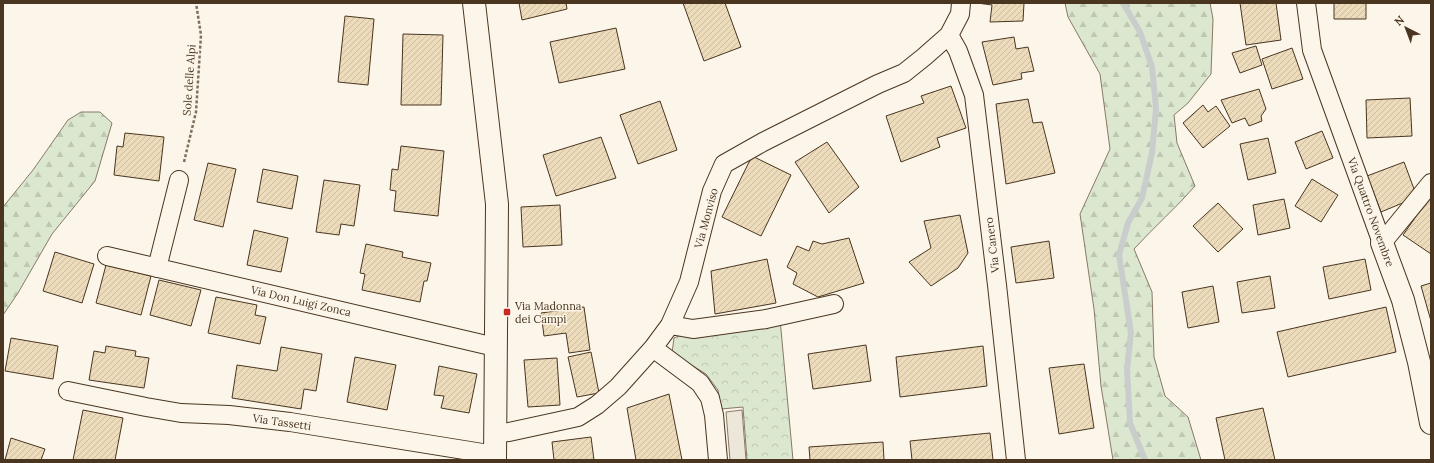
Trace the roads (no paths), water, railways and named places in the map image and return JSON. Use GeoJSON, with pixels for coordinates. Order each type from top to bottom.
{"type":"FeatureCollection","features":[{"type":"Feature","properties":{"kind":"street"},"geometry":{"type":"LineString","coordinates":[[474,3],[497,204],[495,458]]}},
{"type":"Feature","properties":{"kind":"street","name":"Via Monviso"},"geometry":{"type":"LineString","coordinates":[[496,433],[509,432],[578,417],[597,405],[618,388],[653,348],[670,325],[689,282],[712,191],[724,164],[763,142],[878,84],[904,73],[924,58],[949,35],[960,14],[961,3]]}},
{"type":"Feature","properties":{"kind":"street","name":"Via Quattro Novembre"},"geometry":{"type":"LineString","coordinates":[[1306,3],[1312,50],[1404,300],[1419,362],[1431,423]]}},
{"type":"Feature","properties":{"kind":"street","name":"Via Canero"},"geometry":{"type":"LineString","coordinates":[[949,35],[958,51],[974,95],[1016,460]]}},
{"type":"Feature","properties":{"kind":"street"},"geometry":{"type":"LineString","coordinates":[[157,268],[179,180]]}},
{"type":"Feature","properties":{"kind":"street"},"geometry":{"type":"LineString","coordinates":[[1382,243],[1431,183]]}},
{"type":"Feature","properties":{"kind":"street","name":"Via Don Luigi Zonca"},"geometry":{"type":"LineString","coordinates":[[107,256],[495,347]]}},
{"type":"Feature","properties":{"kind":"street"},"geometry":{"type":"LineString","coordinates":[[670,325],[692,330],[766,319],[834,304]]}},
{"type":"Feature","properties":{"kind":"street"},"geometry":{"type":"LineString","coordinates":[[653,348],[700,383],[710,398],[714,415],[718,460]]}},
{"type":"Feature","properties":{"kind":"street","name":"Via Tassetti"},"geometry":{"type":"LineString","coordinates":[[68,391],[181,413],[229,415],[290,422],[495,458]]}},
{"type":"Feature","properties":{"kind":"waterway"},"geometry":{"type":"LineString","coordinates":[[1123,3],[1140,32],[1152,67],[1156,108],[1152,153],[1142,198],[1128,223],[1119,255],[1131,333],[1127,369],[1130,423],[1145,460]]}},
{"type":"Feature","properties":{"kind":"place","name":"Via Madonna dei Campi"},"geometry":{"type":"Point","coordinates":[507,312]}}]}
